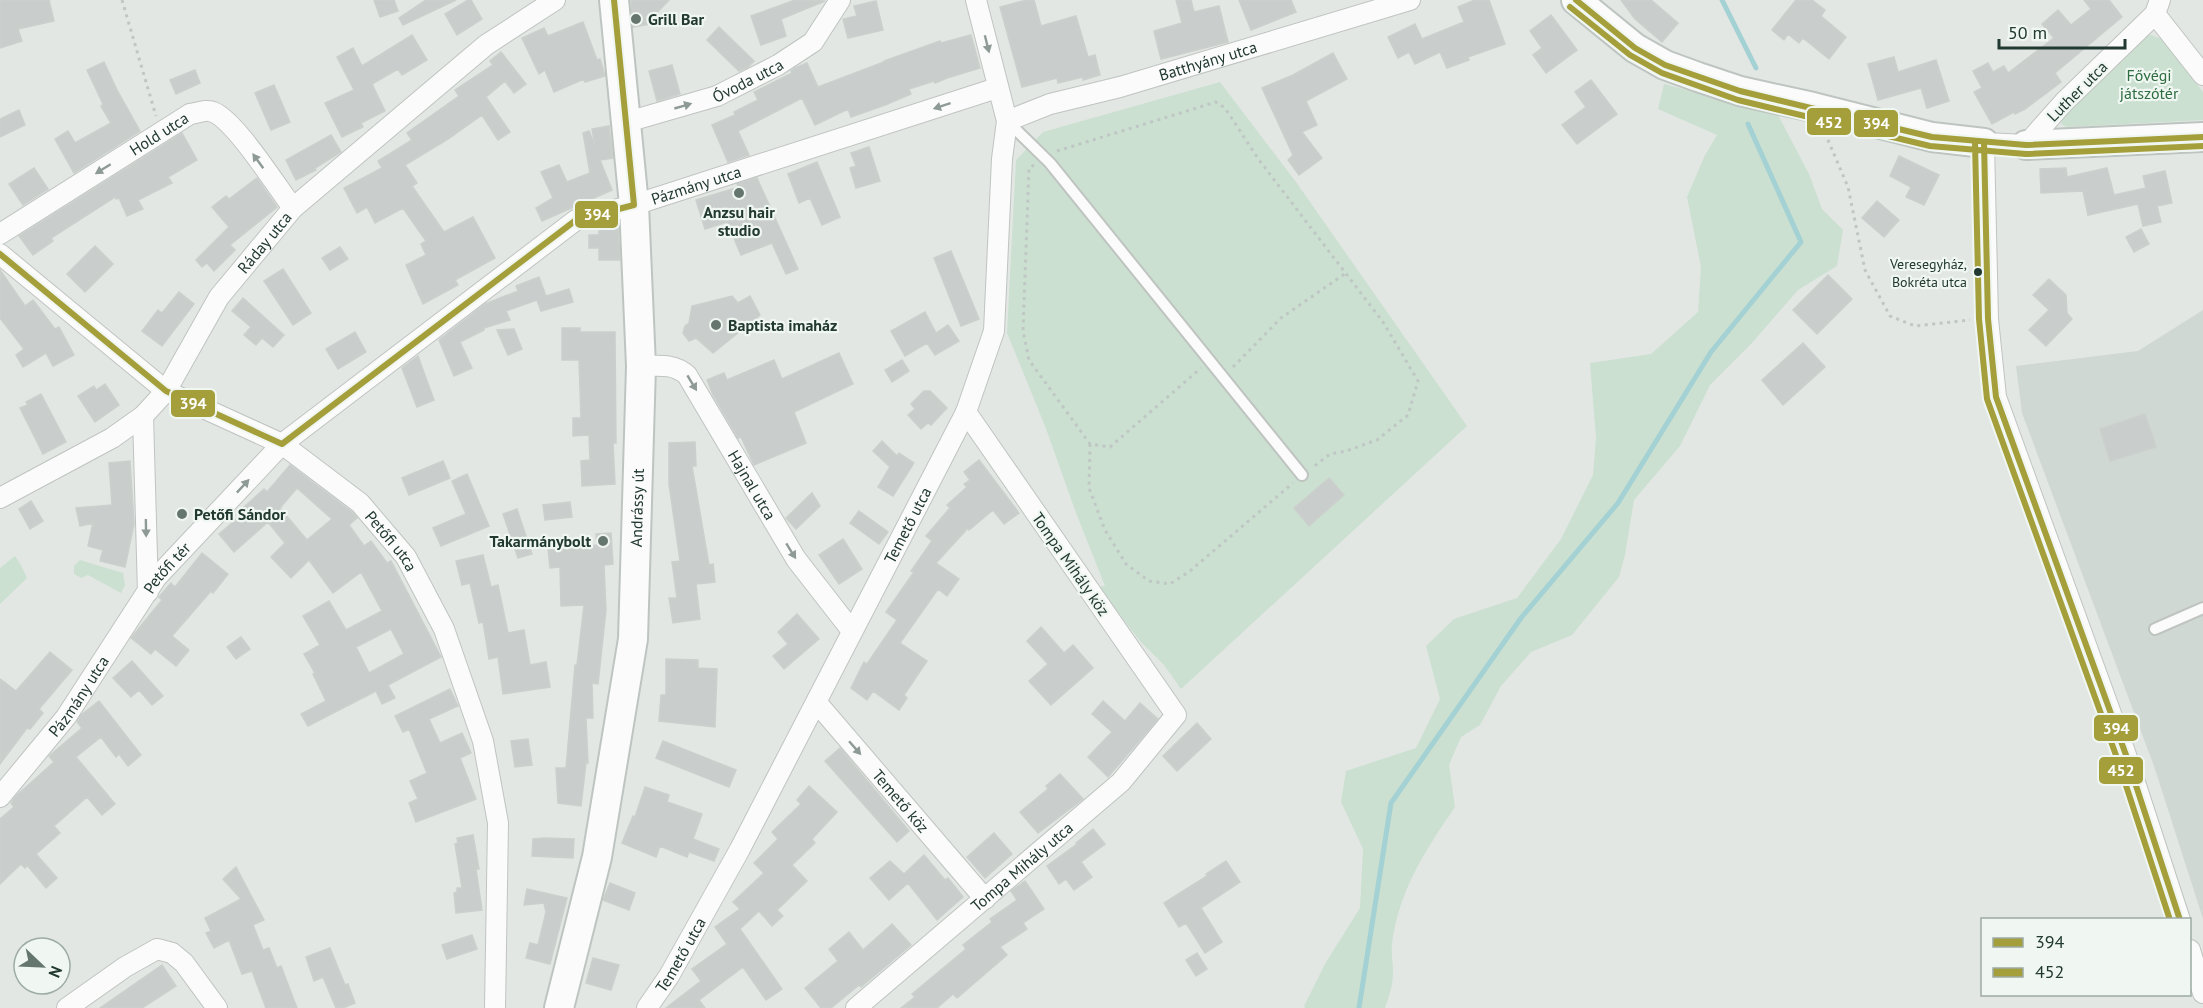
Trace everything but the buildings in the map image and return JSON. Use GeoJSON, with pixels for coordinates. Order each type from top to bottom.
{"type":"FeatureCollection","features":[{"type":"Feature","properties":{"kind":"main road","name":"Andrássy út"},"geometry":{"type":"LineString","coordinates":[[559,1008],[597,857],[633,639],[641,366],[634,205],[614,0]]}},
{"type":"Feature","properties":{"kind":"main road"},"geometry":{"type":"LineString","coordinates":[[1576,0],[1635,48],[1665,65],[1740,91],[1932,137],[1983,143]]}},
{"type":"Feature","properties":{"kind":"main road"},"geometry":{"type":"LineString","coordinates":[[2026,145],[2203,136]]}},
{"type":"Feature","properties":{"kind":"street","name":"Ráday utca"},"geometry":{"type":"LineString","coordinates":[[0,498],[112,438],[143,416],[166,391],[219,297],[293,208],[486,45],[555,0]]}},
{"type":"Feature","properties":{"kind":"street","name":"Óvoda utca"},"geometry":{"type":"LineString","coordinates":[[627,122],[717,96],[778,65],[813,42],[840,0]]}},
{"type":"Feature","properties":{"kind":"street","name":"Temető utca"},"geometry":{"type":"LineString","coordinates":[[647,1008],[669,976],[817,703],[966,412],[994,331],[1002,159],[1007,121],[976,0]]}},
{"type":"Feature","properties":{"kind":"street","name":"Batthyány utca"},"geometry":{"type":"LineString","coordinates":[[1007,121],[1050,104],[1120,87],[1410,0]]}},
{"type":"Feature","properties":{"kind":"street","name":"Luther utca"},"geometry":{"type":"LineString","coordinates":[[2026,145],[2064,102],[2158,7],[2203,75]]}},
{"type":"Feature","properties":{"kind":"street","name":"Pázmány utca"},"geometry":{"type":"LineString","coordinates":[[282,444],[576,220],[634,205],[998,88]]}},
{"type":"Feature","properties":{"kind":"street","name":"Hold utca"},"geometry":{"type":"LineString","coordinates":[[0,234],[190,114],[210,110],[225,117],[293,208]]}},
{"type":"Feature","properties":{"kind":"street"},"geometry":{"type":"LineString","coordinates":[[2026,145],[1983,143],[1988,319],[1996,397],[2126,755],[2179,918]]}},
{"type":"Feature","properties":{"kind":"street","name":"Petőfi utca"},"geometry":{"type":"LineString","coordinates":[[0,254],[166,391],[282,444],[360,503],[406,556],[444,629],[483,741],[498,823],[495,1008]]}},
{"type":"Feature","properties":{"kind":"street","name":"Hajnal utca"},"geometry":{"type":"LineString","coordinates":[[641,366],[666,365],[679,368],[687,375],[796,559],[852,631]]}},
{"type":"Feature","properties":{"kind":"street","name":"Tompa Mihály köz"},"geometry":{"type":"LineString","coordinates":[[966,412],[1176,715]]}},
{"type":"Feature","properties":{"kind":"street","name":"Petőfi tér"},"geometry":{"type":"LineString","coordinates":[[143,416],[148,592]]}},
{"type":"Feature","properties":{"kind":"street","name":"Petőfi tér"},"geometry":{"type":"LineString","coordinates":[[148,592],[156,578],[282,444]]}},
{"type":"Feature","properties":{"kind":"street","name":"Pázmány utca"},"geometry":{"type":"LineString","coordinates":[[0,797],[66,717],[148,592]]}},
{"type":"Feature","properties":{"kind":"street","name":"Temető köz"},"geometry":{"type":"LineString","coordinates":[[817,703],[985,899]]}},
{"type":"Feature","properties":{"kind":"street","name":"Tompa Mihály utca"},"geometry":{"type":"LineString","coordinates":[[856,1008],[1121,782],[1176,715]]}},
{"type":"Feature","properties":{"kind":"street"},"geometry":{"type":"LineString","coordinates":[[67,1008],[125,967],[157,949],[172,953],[184,963],[217,1008]]}},
{"type":"Feature","properties":{"kind":"street"},"geometry":{"type":"LineString","coordinates":[[2191,953],[2203,993]]}},
{"type":"Feature","properties":{"kind":"lane"},"geometry":{"type":"LineString","coordinates":[[1007,121],[1044,156],[1302,475]]}},
{"type":"Feature","properties":{"kind":"lane"},"geometry":{"type":"LineString","coordinates":[[2155,629],[2203,608]]}},
{"type":"Feature","properties":{"kind":"path"},"geometry":{"type":"LineString","coordinates":[[122,0],[154,113],[168,128]]}},
{"type":"Feature","properties":{"kind":"path"},"geometry":{"type":"LineString","coordinates":[[1216,102],[1225,108],[1259,160],[1383,322],[1418,381],[1408,415],[1377,440],[1330,454],[1302,475],[1190,572],[1170,584],[1149,581],[1126,564],[1105,530],[1089,488],[1090,444],[1029,360],[1023,331],[1029,168],[1044,156],[1066,147],[1216,102]]}},
{"type":"Feature","properties":{"kind":"path"},"geometry":{"type":"LineString","coordinates":[[1813,107],[1848,187],[1865,270],[1890,316],[1915,326],[1988,319]]}},
{"type":"Feature","properties":{"kind":"path"},"geometry":{"type":"LineString","coordinates":[[1223,377],[1281,318],[1346,273]]}},
{"type":"Feature","properties":{"kind":"path"},"geometry":{"type":"LineString","coordinates":[[1090,444],[1110,447],[1210,361]]}},
{"type":"Feature","properties":{"kind":"shaded area"},"geometry":{"type":"Polygon","coordinates":[[[2203,310],[2203,919],[2154,766],[2022,413],[2016,366],[2138,351],[2203,310]]]}},
{"type":"Feature","properties":{"kind":"green space","name":"Fővégi játszótér"},"geometry":{"type":"Polygon","coordinates":[[[2151,35],[2162,39],[2203,92],[2203,120],[2067,127],[2061,124],[2063,118],[2140,37],[2151,35]]]}},
{"type":"Feature","properties":{"kind":"green space"},"geometry":{"type":"Polygon","coordinates":[[[1220,82],[1296,182],[1467,426],[1181,689],[1164,665],[1140,641],[1098,587],[1105,586],[1045,426],[1007,333],[1016,160],[1043,132],[1220,82]]]}},
{"type":"Feature","properties":{"kind":"green space"},"geometry":{"type":"Polygon","coordinates":[[[1664,84],[1777,113],[1809,174],[1822,209],[1843,230],[1837,266],[1798,290],[1751,344],[1710,385],[1680,446],[1634,500],[1619,577],[1572,635],[1531,652],[1501,686],[1480,725],[1461,737],[1449,765],[1455,807],[1424,855],[1401,906],[1395,924],[1392,944],[1392,982],[1385,1008],[1305,1008],[1326,962],[1360,908],[1363,849],[1341,802],[1346,771],[1416,748],[1440,699],[1426,646],[1454,619],[1517,598],[1561,539],[1593,475],[1596,438],[1590,363],[1651,354],[1698,312],[1701,267],[1687,197],[1704,157],[1717,135],[1658,109],[1664,84]]]}},
{"type":"Feature","properties":{"kind":"green space"},"geometry":{"type":"Polygon","coordinates":[[[15,556],[27,578],[0,604],[0,568],[15,556]]]}},
{"type":"Feature","properties":{"kind":"green space"},"geometry":{"type":"Polygon","coordinates":[[[80,560],[123,573],[125,585],[121,593],[88,575],[81,578],[74,574],[74,566],[80,560]]]}},
{"type":"Feature","properties":{"kind":"waterway"},"geometry":{"type":"LineString","coordinates":[[1722,0],[1756,68]]}},
{"type":"Feature","properties":{"kind":"waterway"},"geometry":{"type":"LineString","coordinates":[[1359,1008],[1391,803],[1521,618],[1618,503],[1711,352],[1801,242],[1748,124]]}},
{"type":"Feature","properties":{"kind":"transit line","name":"394"},"geometry":{"type":"LineString","coordinates":[[0,254],[166,391],[282,444],[576,220],[634,205],[614,0]]}},
{"type":"Feature","properties":{"kind":"transit line","name":"394"},"geometry":{"type":"LineString","coordinates":[[1576,0],[1635,48],[1665,65],[1740,91],[1932,137],[2026,145],[2203,137]]}},
{"type":"Feature","properties":{"kind":"transit line","name":"452"},"geometry":{"type":"LineString","coordinates":[[1570,7],[1630,55],[1662,73],[1738,100],[1930,146],[2026,154],[2203,146]]}},
{"type":"Feature","properties":{"kind":"transit line","name":"452"},"geometry":{"type":"LineString","coordinates":[[1975,143],[1979,319],[1987,399],[2117,758],[2169,918]]}},
{"type":"Feature","properties":{"kind":"transit line","name":"394"},"geometry":{"type":"LineString","coordinates":[[1984,143],[1988,319],[1996,397],[2126,755],[2179,918]]}},
{"type":"Feature","properties":{"kind":"place","name":"Grill Bar"},"geometry":{"type":"Point","coordinates":[636,19]}},
{"type":"Feature","properties":{"kind":"place","name":"Anzsu hair studio"},"geometry":{"type":"Point","coordinates":[739,193]}},
{"type":"Feature","properties":{"kind":"place","name":"Veresegyház, Bokréta utca"},"geometry":{"type":"Point","coordinates":[1978,272]}},
{"type":"Feature","properties":{"kind":"place","name":"Baptista imaház"},"geometry":{"type":"Point","coordinates":[716,325]}},
{"type":"Feature","properties":{"kind":"place","name":"Petőfi Sándor"},"geometry":{"type":"Point","coordinates":[182,514]}},
{"type":"Feature","properties":{"kind":"place","name":"Takarmánybolt"},"geometry":{"type":"Point","coordinates":[603,541]}}]}
